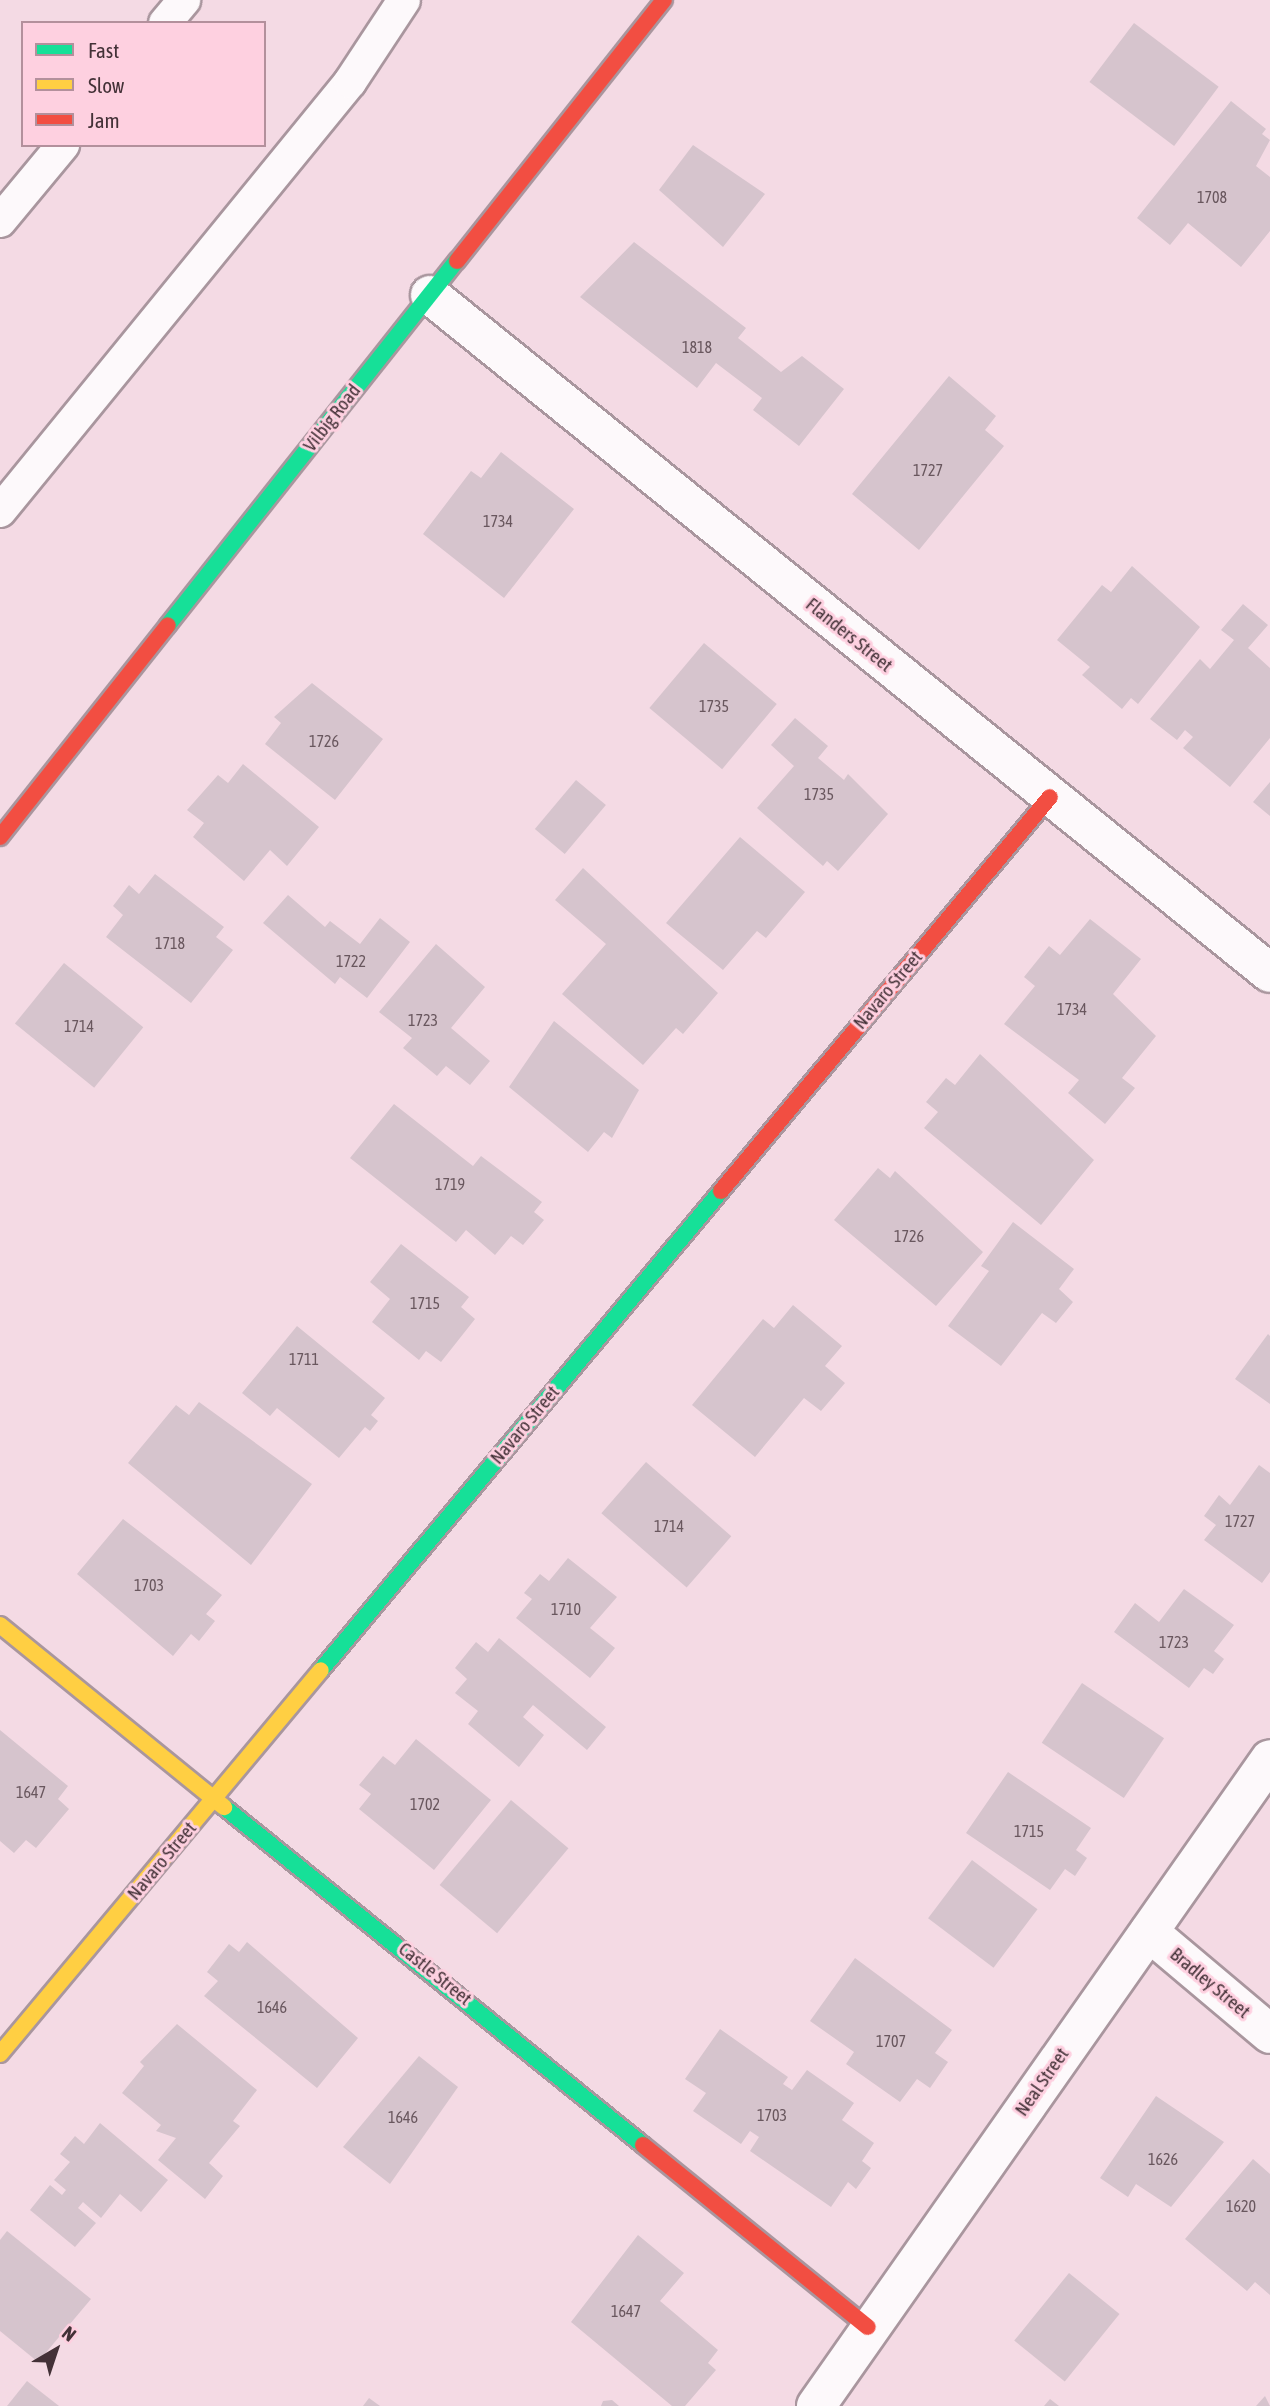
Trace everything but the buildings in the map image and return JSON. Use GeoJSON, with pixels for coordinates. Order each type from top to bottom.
{"type":"FeatureCollection","features":[{"type":"Feature","properties":{"kind":"street","name":"Vilbig Road"},"geometry":{"type":"LineString","coordinates":[[0,837],[664,0]]}},
{"type":"Feature","properties":{"kind":"street","name":"Flanders Street"},"geometry":{"type":"LineString","coordinates":[[430,295],[1270,972]]}},
{"type":"Feature","properties":{"kind":"street","name":"Navaro Street"},"geometry":{"type":"LineString","coordinates":[[0,2054],[1050,797]]}},
{"type":"Feature","properties":{"kind":"street","name":"Castle Street"},"geometry":{"type":"LineString","coordinates":[[0,1625],[868,2327]]}},
{"type":"Feature","properties":{"kind":"street","name":"Neal Street"},"geometry":{"type":"LineString","coordinates":[[816,2406],[868,2327],[1270,1759]]}},
{"type":"Feature","properties":{"kind":"street","name":"Bradley Street"},"geometry":{"type":"LineString","coordinates":[[1149,1932],[1270,2034]]}},
{"type":"Feature","properties":{"kind":"lane"},"geometry":{"type":"LineString","coordinates":[[167,21],[184,0]]}},
{"type":"Feature","properties":{"kind":"lane"},"geometry":{"type":"LineString","coordinates":[[0,511],[350,82],[404,0]]}},
{"type":"Feature","properties":{"kind":"lane"},"geometry":{"type":"LineString","coordinates":[[0,222],[61,147]]}},
{"type":"Feature","properties":{"kind":"traffic: fast"},"geometry":{"type":"LineString","coordinates":[[168,625],[457,261]]}},
{"type":"Feature","properties":{"kind":"traffic: fast"},"geometry":{"type":"LineString","coordinates":[[321,1670],[721,1191]]}},
{"type":"Feature","properties":{"kind":"traffic: fast"},"geometry":{"type":"LineString","coordinates":[[224,1807],[643,2145]]}},
{"type":"Feature","properties":{"kind":"traffic: slow"},"geometry":{"type":"LineString","coordinates":[[0,1625],[224,1807]]}},
{"type":"Feature","properties":{"kind":"traffic: slow"},"geometry":{"type":"LineString","coordinates":[[0,2054],[321,1670]]}},
{"type":"Feature","properties":{"kind":"traffic: jam"},"geometry":{"type":"LineString","coordinates":[[457,261],[664,0]]}},
{"type":"Feature","properties":{"kind":"traffic: jam"},"geometry":{"type":"LineString","coordinates":[[0,837],[168,625]]}},
{"type":"Feature","properties":{"kind":"traffic: jam"},"geometry":{"type":"LineString","coordinates":[[721,1191],[1050,797]]}},
{"type":"Feature","properties":{"kind":"traffic: jam"},"geometry":{"type":"LineString","coordinates":[[643,2145],[868,2327]]}}]}
